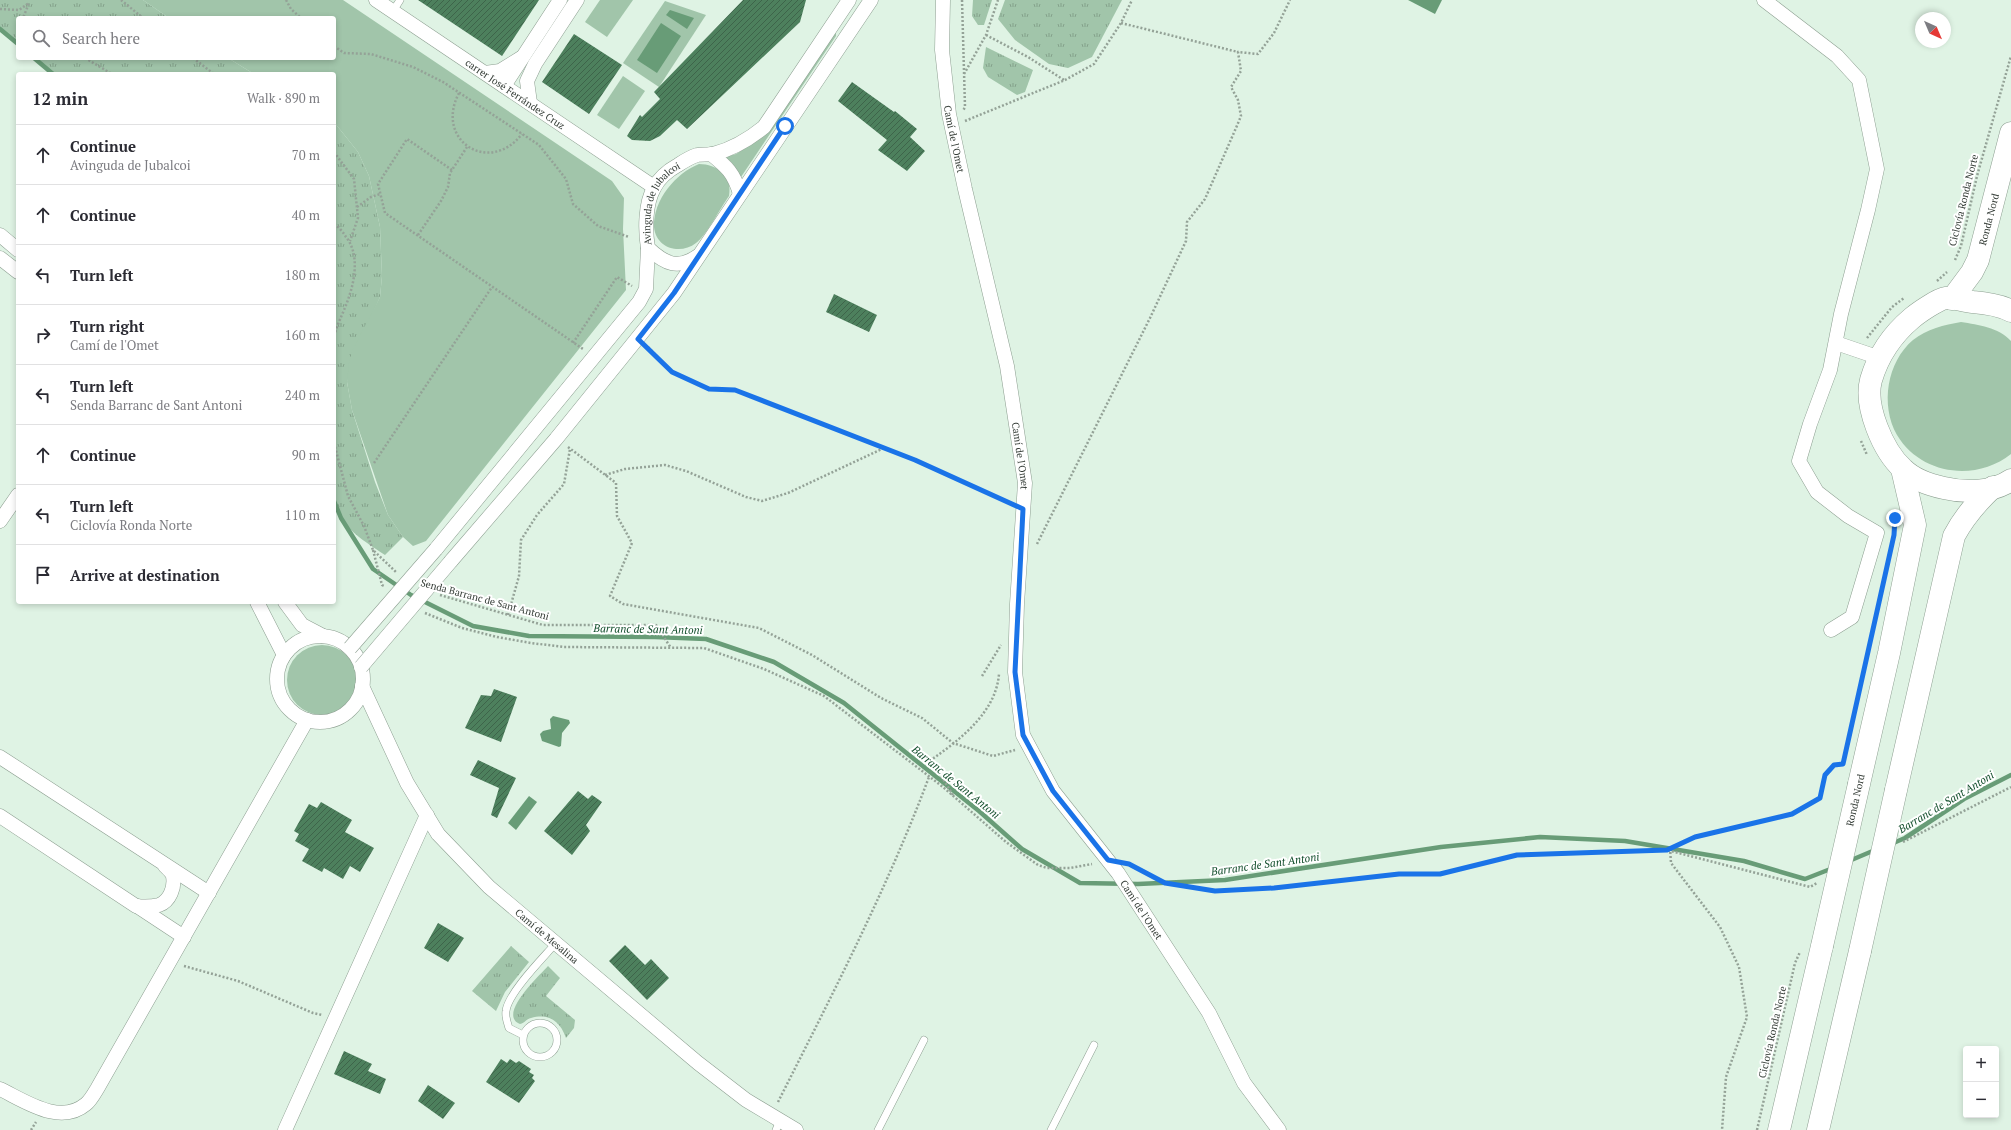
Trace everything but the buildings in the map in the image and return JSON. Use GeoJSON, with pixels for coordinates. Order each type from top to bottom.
{"type":"FeatureCollection","features":[{"type":"Feature","properties":{"kind":"main road","name":"Ronda Nord"},"geometry":{"type":"LineString","coordinates":[[1952,299],[1968,278],[1978,260],[2011,133]]}},
{"type":"Feature","properties":{"kind":"main road"},"geometry":{"type":"LineString","coordinates":[[2002,483],[1981,490],[1960,492],[1921,481],[1902,469],[1884,444],[1873,416],[1870,399],[1870,355],[1919,312],[1944,298],[2005,308],[2011,311]]}},
{"type":"Feature","properties":{"kind":"main road","name":"Ronda Nord"},"geometry":{"type":"LineString","coordinates":[[1779,1130],[1889,653],[1915,525],[1902,469]]}},
{"type":"Feature","properties":{"kind":"main road"},"geometry":{"type":"LineString","coordinates":[[1818,1130],[1954,536],[1962,521],[1978,501],[2002,483]]}},
{"type":"Feature","properties":{"kind":"street","name":"carrer José Ferrández Cruz"},"geometry":{"type":"LineString","coordinates":[[376,0],[396,6],[484,73],[654,188]]}},
{"type":"Feature","properties":{"kind":"street"},"geometry":{"type":"LineString","coordinates":[[504,86],[560,0]]}},
{"type":"Feature","properties":{"kind":"street"},"geometry":{"type":"LineString","coordinates":[[530,103],[527,81],[535,64],[576,0]]}},
{"type":"Feature","properties":{"kind":"street","name":"Avinguda de Jubalcoi"},"geometry":{"type":"LineString","coordinates":[[698,256],[689,262],[678,264],[662,260],[648,248],[648,206],[654,188],[669,170],[687,159],[697,155],[711,154],[731,149],[751,138],[764,127],[849,0]]}},
{"type":"Feature","properties":{"kind":"street"},"geometry":{"type":"LineString","coordinates":[[361,667],[556,439],[674,293],[871,0]]}},
{"type":"Feature","properties":{"kind":"street","name":"Camí de l'Omet"},"geometry":{"type":"LineString","coordinates":[[943,0],[942,50],[952,127],[965,189],[1007,366],[1025,483],[1015,672],[1023,735],[1053,791],[1118,873],[1209,1013],[1244,1083],[1280,1130]]}},
{"type":"Feature","properties":{"kind":"street"},"geometry":{"type":"LineString","coordinates":[[1764,0],[1837,56],[1859,80],[1877,169],[1868,210],[1842,306],[1830,370],[1810,424],[1799,461],[1817,492],[1848,516],[1878,533],[1852,617],[1831,630]]}},
{"type":"Feature","properties":{"kind":"street"},"geometry":{"type":"LineString","coordinates":[[484,73],[500,70],[524,56]]}},
{"type":"Feature","properties":{"kind":"street"},"geometry":{"type":"LineString","coordinates":[[711,154],[726,166],[736,179],[740,194]]}},
{"type":"Feature","properties":{"kind":"street"},"geometry":{"type":"LineString","coordinates":[[0,235],[16,248]]}},
{"type":"Feature","properties":{"kind":"street"},"geometry":{"type":"LineString","coordinates":[[350,648],[436,549],[639,302],[646,289],[648,248]]}},
{"type":"Feature","properties":{"kind":"street"},"geometry":{"type":"LineString","coordinates":[[0,258],[16,270]]}},
{"type":"Feature","properties":{"kind":"street"},"geometry":{"type":"LineString","coordinates":[[1836,343],[1870,355]]}},
{"type":"Feature","properties":{"kind":"street"},"geometry":{"type":"LineString","coordinates":[[0,521],[16,497]]}},
{"type":"Feature","properties":{"kind":"street"},"geometry":{"type":"LineString","coordinates":[[258,604],[284,655]]}},
{"type":"Feature","properties":{"kind":"street"},"geometry":{"type":"LineString","coordinates":[[286,604],[302,625],[323,636],[337,640],[350,648],[361,667],[362,686],[358,699],[350,710],[339,718],[326,722],[313,722],[289,710],[281,698],[277,684],[278,669],[284,655],[295,644],[308,638],[323,636]]}},
{"type":"Feature","properties":{"kind":"street","name":"Camí de Mesalina"},"geometry":{"type":"LineString","coordinates":[[362,686],[407,782],[426,816],[438,834],[488,887],[698,1063],[776,1122],[796,1130]]}},
{"type":"Feature","properties":{"kind":"street"},"geometry":{"type":"LineString","coordinates":[[0,1089],[43,1109],[59,1114],[75,1111],[86,1104],[97,1089],[307,720]]}},
{"type":"Feature","properties":{"kind":"street"},"geometry":{"type":"LineString","coordinates":[[0,757],[209,893]]}},
{"type":"Feature","properties":{"kind":"street"},"geometry":{"type":"LineString","coordinates":[[0,816],[184,937]]}},
{"type":"Feature","properties":{"kind":"street"},"geometry":{"type":"LineString","coordinates":[[285,1130],[426,816]]}},
{"type":"Feature","properties":{"kind":"street"},"geometry":{"type":"LineString","coordinates":[[136,906],[149,907],[161,904],[169,897],[173,886],[172,874],[165,865]]}},
{"type":"Feature","properties":{"kind":"lane"},"geometry":{"type":"LineString","coordinates":[[523,1035],[509,1028],[505,1019],[506,1009],[519,986],[555,944]]}},
{"type":"Feature","properties":{"kind":"lane"},"geometry":{"type":"LineString","coordinates":[[534,1024],[545,1024],[554,1030],[557,1040],[556,1045],[549,1054],[538,1057],[527,1052],[523,1041],[523,1035],[526,1030],[534,1024]]}},
{"type":"Feature","properties":{"kind":"lane"},"geometry":{"type":"LineString","coordinates":[[878,1130],[924,1040]]}},
{"type":"Feature","properties":{"kind":"lane"},"geometry":{"type":"LineString","coordinates":[[1051,1130],[1094,1045]]}},
{"type":"Feature","properties":{"kind":"path"},"geometry":{"type":"LineString","coordinates":[[0,9],[19,10],[33,0]]}},
{"type":"Feature","properties":{"kind":"path"},"geometry":{"type":"LineString","coordinates":[[121,0],[141,16]]}},
{"type":"Feature","properties":{"kind":"path"},"geometry":{"type":"LineString","coordinates":[[286,0],[291,9],[299,16]]}},
{"type":"Feature","properties":{"kind":"path"},"geometry":{"type":"LineString","coordinates":[[952,127],[965,107],[962,0]]}},
{"type":"Feature","properties":{"kind":"path"},"geometry":{"type":"LineString","coordinates":[[964,74],[986,35],[998,0]]}},
{"type":"Feature","properties":{"kind":"path"},"geometry":{"type":"LineString","coordinates":[[952,127],[1065,80],[1094,64],[1121,23],[1132,0]]}},
{"type":"Feature","properties":{"kind":"path"},"geometry":{"type":"LineString","coordinates":[[1121,23],[1238,52],[1258,54],[1274,33],[1290,0]]}},
{"type":"Feature","properties":{"kind":"path"},"geometry":{"type":"LineString","coordinates":[[24,16],[30,3]]}},
{"type":"Feature","properties":{"kind":"path"},"geometry":{"type":"LineString","coordinates":[[986,35],[1028,57],[1065,80]]}},
{"type":"Feature","properties":{"kind":"path"},"geometry":{"type":"LineString","coordinates":[[336,47],[344,52],[371,54],[413,67],[443,82],[539,145],[566,179],[573,204],[598,226],[629,237]]}},
{"type":"Feature","properties":{"kind":"path"},"geometry":{"type":"LineString","coordinates":[[1036,545],[1150,318],[1186,241],[1187,222],[1205,199],[1241,116],[1238,100],[1231,87],[1241,72],[1238,52]]}},
{"type":"Feature","properties":{"kind":"path","name":"Ciclovía Ronda Norte"},"geometry":{"type":"LineString","coordinates":[[1953,264],[1961,246],[1985,147],[2011,56]]}},
{"type":"Feature","properties":{"kind":"path"},"geometry":{"type":"LineString","coordinates":[[88,60],[109,72]]}},
{"type":"Feature","properties":{"kind":"path"},"geometry":{"type":"LineString","coordinates":[[196,60],[211,72]]}},
{"type":"Feature","properties":{"kind":"path"},"geometry":{"type":"LineString","coordinates":[[459,93],[453,104],[451,115],[453,126],[460,139],[467,147],[482,152],[496,153],[507,149],[522,134]]}},
{"type":"Feature","properties":{"kind":"path"},"geometry":{"type":"LineString","coordinates":[[452,170],[407,140],[378,184],[385,213],[585,351]]}},
{"type":"Feature","properties":{"kind":"path"},"geometry":{"type":"LineString","coordinates":[[418,235],[441,201],[448,187],[452,170],[467,147]]}},
{"type":"Feature","properties":{"kind":"path"},"geometry":{"type":"LineString","coordinates":[[336,155],[354,179],[358,218],[350,241]]}},
{"type":"Feature","properties":{"kind":"path"},"geometry":{"type":"LineString","coordinates":[[357,207],[371,197],[380,194]]}},
{"type":"Feature","properties":{"kind":"path"},"geometry":{"type":"LineString","coordinates":[[336,226],[350,241],[354,254],[355,273],[345,309],[336,329]]}},
{"type":"Feature","properties":{"kind":"path"},"geometry":{"type":"LineString","coordinates":[[1934,283],[1949,269]]}},
{"type":"Feature","properties":{"kind":"path"},"geometry":{"type":"LineString","coordinates":[[573,342],[617,277],[632,287]]}},
{"type":"Feature","properties":{"kind":"path"},"geometry":{"type":"LineString","coordinates":[[374,463],[492,287]]}},
{"type":"Feature","properties":{"kind":"path"},"geometry":{"type":"LineString","coordinates":[[1870,355],[1880,321],[1892,307],[1910,296]]}},
{"type":"Feature","properties":{"kind":"path"},"geometry":{"type":"LineString","coordinates":[[638,339],[672,372],[709,389],[735,390],[884,448],[1023,509]]}},
{"type":"Feature","properties":{"kind":"path"},"geometry":{"type":"LineString","coordinates":[[1859,436],[1864,449],[1871,460]]}},
{"type":"Feature","properties":{"kind":"path"},"geometry":{"type":"LineString","coordinates":[[566,446],[616,483],[617,516],[632,543],[610,596],[623,604],[759,628],[812,655],[881,698],[922,718],[953,743],[993,756],[1029,747]]}},
{"type":"Feature","properties":{"kind":"path"},"geometry":{"type":"LineString","coordinates":[[605,475],[625,468],[665,465],[686,471],[746,497],[762,501],[788,493],[884,448]]}},
{"type":"Feature","properties":{"kind":"path"},"geometry":{"type":"LineString","coordinates":[[508,615],[519,576],[521,540],[537,515],[564,484],[570,449]]}},
{"type":"Feature","properties":{"kind":"path"},"geometry":{"type":"LineString","coordinates":[[336,451],[348,496],[364,526],[373,550],[382,585],[388,590]]}},
{"type":"Feature","properties":{"kind":"path"},"geometry":{"type":"LineString","coordinates":[[373,550],[402,577]]}},
{"type":"Feature","properties":{"kind":"path","name":"Senda Barranc de Sant Antoni"},"geometry":{"type":"LineString","coordinates":[[435,594],[543,625],[656,625],[671,648]]}},
{"type":"Feature","properties":{"kind":"path"},"geometry":{"type":"LineString","coordinates":[[420,611],[462,628],[497,637],[531,643],[564,647],[704,648],[764,669],[824,696],[929,777],[1006,842],[1038,865],[1047,868],[1070,868],[1108,860],[1129,864],[1165,883],[1215,891],[1274,888],[1399,874],[1440,874],[1517,855],[1669,849],[1810,887],[1823,880]]}},
{"type":"Feature","properties":{"kind":"path"},"geometry":{"type":"LineString","coordinates":[[1846,749],[1876,617]]}},
{"type":"Feature","properties":{"kind":"path"},"geometry":{"type":"LineString","coordinates":[[982,676],[998,649],[1017,624]]}},
{"type":"Feature","properties":{"kind":"path"},"geometry":{"type":"LineString","coordinates":[[955,798],[932,760],[953,743],[987,710],[998,688],[1000,668]]}},
{"type":"Feature","properties":{"kind":"path"},"geometry":{"type":"LineString","coordinates":[[1842,768],[1844,756]]}},
{"type":"Feature","properties":{"kind":"path"},"geometry":{"type":"LineString","coordinates":[[1669,849],[1695,837],[1792,814],[1820,798],[1825,775],[1834,765],[1843,764]]}},
{"type":"Feature","properties":{"kind":"path"},"geometry":{"type":"LineString","coordinates":[[776,1122],[847,964],[902,847],[929,777]]}},
{"type":"Feature","properties":{"kind":"path"},"geometry":{"type":"LineString","coordinates":[[1899,844],[2011,787]]}},
{"type":"Feature","properties":{"kind":"path"},"geometry":{"type":"LineString","coordinates":[[1669,849],[1670,863],[1720,927],[1739,968],[1747,1017],[1726,1077],[1722,1130]]}},
{"type":"Feature","properties":{"kind":"path","name":"Ciclovía Ronda Norte"},"geometry":{"type":"LineString","coordinates":[[1757,1130],[1795,963],[1801,951]]}},
{"type":"Feature","properties":{"kind":"path"},"geometry":{"type":"LineString","coordinates":[[169,962],[238,981],[313,1013],[336,1019]]}},
{"type":"Feature","properties":{"kind":"green space"},"geometry":{"type":"Polygon","coordinates":[[[0,0],[143,0],[166,16],[16,16],[16,42],[0,29],[0,0]]]}},
{"type":"Feature","properties":{"kind":"green space"},"geometry":{"type":"Polygon","coordinates":[[[143,0],[343,0],[612,181],[624,198],[623,229],[626,290],[426,541],[413,546],[403,537],[388,515],[352,410],[347,382],[349,363],[352,351],[380,297],[382,276],[380,227],[369,176],[358,152],[336,124],[336,72],[251,72],[231,60],[336,60],[336,16],[166,16],[143,0]]]}},
{"type":"Feature","properties":{"kind":"green space"},"geometry":{"type":"Polygon","coordinates":[[[600,0],[633,0],[607,37],[585,22],[600,0]]]}},
{"type":"Feature","properties":{"kind":"green space"},"geometry":{"type":"Polygon","coordinates":[[[973,0],[992,0],[984,25],[978,25],[972,16],[973,0]]]}},
{"type":"Feature","properties":{"kind":"green space"},"geometry":{"type":"Polygon","coordinates":[[[1005,0],[1122,0],[1092,57],[1068,68],[1049,64],[1015,40],[998,19],[1005,0]]]}},
{"type":"Feature","properties":{"kind":"green space"},"geometry":{"type":"Polygon","coordinates":[[[665,1],[706,15],[659,87],[623,63],[665,1]]]}},
{"type":"Feature","properties":{"kind":"green space"},"geometry":{"type":"Polygon","coordinates":[[[836,33],[836,36],[741,177],[732,163],[725,157],[736,154],[758,140],[833,34],[836,33]]]}},
{"type":"Feature","properties":{"kind":"green space"},"geometry":{"type":"Polygon","coordinates":[[[986,47],[1033,70],[1025,92],[1017,95],[988,77],[983,68],[986,47]]]}},
{"type":"Feature","properties":{"kind":"green space"},"geometry":{"type":"Polygon","coordinates":[[[36,60],[231,60],[251,72],[51,72],[36,60]]]}},
{"type":"Feature","properties":{"kind":"green space"},"geometry":{"type":"Polygon","coordinates":[[[623,76],[645,91],[619,129],[597,115],[623,76]]]}},
{"type":"Feature","properties":{"kind":"green space"},"geometry":{"type":"Polygon","coordinates":[[[336,124],[358,152],[369,176],[380,227],[382,276],[380,297],[370,319],[347,382],[352,410],[375,482],[388,515],[403,537],[385,555],[354,533],[348,527],[336,506],[336,124]]]}},
{"type":"Feature","properties":{"kind":"green space"},"geometry":{"type":"Polygon","coordinates":[[[699,164],[712,166],[722,172],[729,183],[729,196],[709,228],[696,243],[683,249],[670,248],[659,240],[656,234],[654,227],[657,207],[674,181],[690,168],[699,164]]]}},
{"type":"Feature","properties":{"kind":"green space"},"geometry":{"type":"Polygon","coordinates":[[[1961,322],[1994,330],[2006,336],[2011,341],[2011,454],[1997,463],[1966,471],[1950,470],[1934,466],[1920,459],[1907,448],[1897,435],[1892,423],[1888,398],[1892,372],[1904,349],[1918,336],[1924,333],[1936,328],[1961,322]]]}},
{"type":"Feature","properties":{"kind":"green space"},"geometry":{"type":"Polygon","coordinates":[[[322,645],[335,648],[347,655],[354,667],[357,680],[354,693],[347,705],[335,712],[322,715],[309,712],[297,705],[290,693],[287,680],[290,667],[297,655],[309,648],[322,645]]]}},
{"type":"Feature","properties":{"kind":"green space"},"geometry":{"type":"Polygon","coordinates":[[[511,946],[529,962],[505,992],[496,1011],[472,991],[511,946]]]}},
{"type":"Feature","properties":{"kind":"green space"},"geometry":{"type":"Polygon","coordinates":[[[548,966],[560,978],[546,996],[575,1020],[574,1028],[566,1038],[561,1027],[553,1020],[548,1018],[531,1018],[520,1024],[514,1019],[513,1013],[516,1004],[529,986],[548,966]]]}},
{"type":"Feature","properties":{"kind":"shaded area"},"geometry":{"type":"Polygon","coordinates":[[[1408,0],[1442,0],[1435,14],[1408,0]]]}},
{"type":"Feature","properties":{"kind":"shaded area"},"geometry":{"type":"Polygon","coordinates":[[[670,10],[694,18],[687,29],[666,15],[670,10]]]}},
{"type":"Feature","properties":{"kind":"shaded area"},"geometry":{"type":"Polygon","coordinates":[[[661,23],[681,36],[657,73],[637,60],[661,23]]]}},
{"type":"Feature","properties":{"kind":"shaded area"},"geometry":{"type":"Polygon","coordinates":[[[553,716],[569,720],[570,723],[562,733],[561,746],[559,747],[542,741],[540,734],[543,731],[551,729],[550,719],[553,716]]]}},
{"type":"Feature","properties":{"kind":"shaded area"},"geometry":{"type":"Polygon","coordinates":[[[529,796],[537,802],[516,830],[508,823],[529,796]]]}},
{"type":"Feature","properties":{"kind":"waterway","name":"Barranc de Sant Antoni"},"geometry":{"type":"LineString","coordinates":[[0,29],[16,42]]}},
{"type":"Feature","properties":{"kind":"waterway","name":"Barranc de Sant Antoni"},"geometry":{"type":"LineString","coordinates":[[36,60],[51,72]]}},
{"type":"Feature","properties":{"kind":"waterway","name":"Barranc de Sant Antoni"},"geometry":{"type":"LineString","coordinates":[[336,506],[341,518],[373,569],[411,595],[473,626],[529,636],[706,639],[774,662],[844,703],[979,811],[1022,849],[1080,883],[1138,884],[1225,880],[1441,847],[1540,837],[1625,841],[1744,861],[1805,879],[1833,868]]}},
{"type":"Feature","properties":{"kind":"waterway","name":"Barranc de Sant Antoni"},"geometry":{"type":"LineString","coordinates":[[1891,844],[1905,838],[1964,799],[2011,775]]}},
{"type":"Feature","properties":{"kind":"waterway","name":"Barranc de Sant Antoni"},"geometry":{"type":"LineString","coordinates":[[1849,861],[1875,850]]}},
{"type":"Feature","properties":{"kind":"route"},"geometry":{"type":"LineString","coordinates":[[785,126],[674,293],[638,339],[653,351],[672,372],[709,389],[735,390],[915,460],[1023,509],[1017,604],[1015,672],[1023,735],[1053,791],[1108,860],[1129,864],[1165,883],[1215,891],[1274,888],[1399,874],[1440,874],[1517,855],[1667,850],[1695,837],[1792,814],[1820,798],[1825,775],[1834,765],[1843,764],[1894,535],[1895,518]]}}]}
